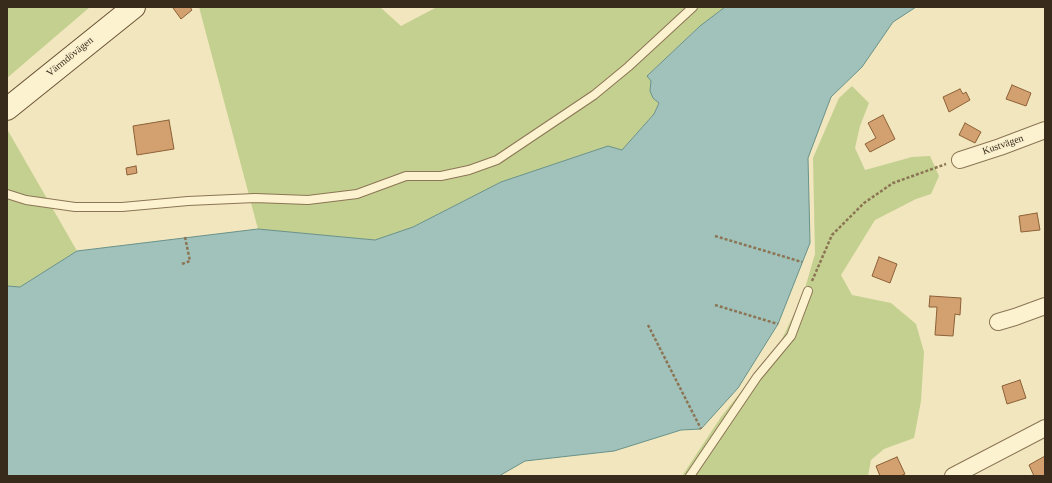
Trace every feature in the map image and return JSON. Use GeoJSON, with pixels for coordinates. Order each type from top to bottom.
{"type":"FeatureCollection","features":[{"type":"Feature","properties":{"kind":"main road","name":"Värmdövägen"},"geometry":{"type":"LineString","coordinates":[[7,109],[134,7]]}},
{"type":"Feature","properties":{"kind":"street","name":"Kustvägen"},"geometry":{"type":"LineString","coordinates":[[960,160],[1045,130]]}},
{"type":"Feature","properties":{"kind":"street"},"geometry":{"type":"LineString","coordinates":[[998,322],[1015,318],[1045,306]]}},
{"type":"Feature","properties":{"kind":"street"},"geometry":{"type":"LineString","coordinates":[[953,476],[1045,428]]}},
{"type":"Feature","properties":{"kind":"lane"},"geometry":{"type":"LineString","coordinates":[[7,194],[26,200],[75,207],[122,207],[188,201],[255,198],[308,200],[357,194],[406,176],[442,176],[469,170],[497,160],[594,95],[628,68],[693,7]]}},
{"type":"Feature","properties":{"kind":"lane"},"geometry":{"type":"LineString","coordinates":[[690,476],[757,377],[791,336],[808,291]]}},
{"type":"Feature","properties":{"kind":"path"},"geometry":{"type":"LineString","coordinates":[[808,291],[832,235],[864,203],[893,183],[960,160]]}},
{"type":"Feature","properties":{"kind":"path"},"geometry":{"type":"LineString","coordinates":[[715,236],[802,262]]}},
{"type":"Feature","properties":{"kind":"path"},"geometry":{"type":"LineString","coordinates":[[182,264],[190,261],[185,238]]}},
{"type":"Feature","properties":{"kind":"path"},"geometry":{"type":"LineString","coordinates":[[715,306],[778,324]]}},
{"type":"Feature","properties":{"kind":"path"},"geometry":{"type":"LineString","coordinates":[[648,325],[702,429]]}},
{"type":"Feature","properties":{"kind":"green space"},"geometry":{"type":"Polygon","coordinates":[[[7,7],[90,7],[7,78],[7,7]]]}},
{"type":"Feature","properties":{"kind":"green space"},"geometry":{"type":"Polygon","coordinates":[[[199,7],[380,7],[401,26],[437,7],[725,7],[700,26],[647,76],[651,81],[650,91],[653,98],[659,102],[654,114],[622,150],[608,146],[501,182],[413,227],[375,240],[258,229],[199,7]]]}},
{"type":"Feature","properties":{"kind":"green space"},"geometry":{"type":"Polygon","coordinates":[[[852,86],[869,103],[860,126],[855,148],[865,170],[912,157],[930,156],[939,176],[931,194],[916,199],[875,220],[841,275],[852,295],[891,303],[916,324],[924,352],[921,401],[914,438],[884,449],[871,460],[868,476],[682,476],[721,417],[781,341],[803,295],[815,254],[813,158],[839,98],[852,86]]]}},
{"type":"Feature","properties":{"kind":"green space"},"geometry":{"type":"Polygon","coordinates":[[[7,129],[77,251],[20,287],[7,286],[7,129]]]}},
{"type":"Feature","properties":{"kind":"water"},"geometry":{"type":"Polygon","coordinates":[[[725,7],[916,7],[893,22],[862,67],[831,97],[808,158],[810,243],[778,324],[738,388],[701,429],[681,430],[614,451],[525,461],[499,476],[7,476],[7,286],[20,287],[77,251],[258,229],[375,240],[413,227],[501,182],[608,146],[622,150],[654,114],[659,103],[653,98],[650,91],[651,81],[647,76],[700,26],[725,7]]]}},
{"type":"Feature","properties":{"kind":"building"},"geometry":{"type":"Polygon","coordinates":[[[190,7],[192,10],[181,19],[173,8],[190,7]]]}},
{"type":"Feature","properties":{"kind":"building"},"geometry":{"type":"Polygon","coordinates":[[[1012,85],[1031,93],[1026,106],[1006,99],[1012,85]]]}},
{"type":"Feature","properties":{"kind":"building"},"geometry":{"type":"Polygon","coordinates":[[[960,89],[963,94],[966,92],[970,100],[949,112],[943,97],[960,89]]]}},
{"type":"Feature","properties":{"kind":"building"},"geometry":{"type":"Polygon","coordinates":[[[883,115],[895,139],[870,152],[865,144],[876,138],[868,123],[883,115]]]}},
{"type":"Feature","properties":{"kind":"building"},"geometry":{"type":"Polygon","coordinates":[[[169,120],[174,149],[137,155],[133,126],[169,120]]]}},
{"type":"Feature","properties":{"kind":"building"},"geometry":{"type":"Polygon","coordinates":[[[965,123],[981,132],[975,143],[959,135],[965,123]]]}},
{"type":"Feature","properties":{"kind":"building"},"geometry":{"type":"Polygon","coordinates":[[[136,166],[137,173],[127,175],[126,168],[136,166]]]}},
{"type":"Feature","properties":{"kind":"building"},"geometry":{"type":"Polygon","coordinates":[[[1037,213],[1040,230],[1021,232],[1019,216],[1037,213]]]}},
{"type":"Feature","properties":{"kind":"building"},"geometry":{"type":"Polygon","coordinates":[[[879,257],[897,264],[890,283],[872,276],[879,257]]]}},
{"type":"Feature","properties":{"kind":"building"},"geometry":{"type":"Polygon","coordinates":[[[930,296],[961,298],[960,315],[955,314],[953,336],[935,335],[937,307],[929,307],[930,296]]]}},
{"type":"Feature","properties":{"kind":"building"},"geometry":{"type":"Polygon","coordinates":[[[1020,380],[1026,398],[1007,404],[1002,386],[1020,380]]]}},
{"type":"Feature","properties":{"kind":"building"},"geometry":{"type":"Polygon","coordinates":[[[1045,456],[1045,476],[1034,476],[1029,465],[1045,456]]]}},
{"type":"Feature","properties":{"kind":"building"},"geometry":{"type":"Polygon","coordinates":[[[897,457],[905,474],[900,476],[880,476],[876,466],[897,457]]]}}]}
